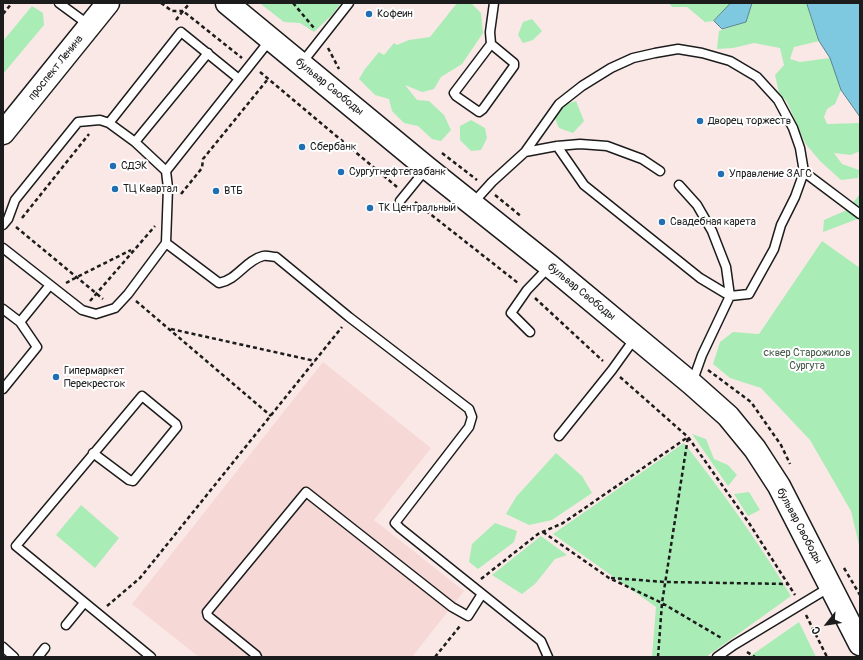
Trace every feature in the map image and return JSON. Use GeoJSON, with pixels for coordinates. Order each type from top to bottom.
{"type":"FeatureCollection","features":[{"type":"Feature","properties":{"kind":"main road","name":"проспект Ленина"},"geometry":{"type":"LineString","coordinates":[[3,133],[108,3]]}},
{"type":"Feature","properties":{"kind":"main road","name":"бульвар Свободы"},"geometry":{"type":"LineString","coordinates":[[227,3],[427,168],[550,266],[692,384],[728,416],[755,449],[779,486],[860,644]]}},
{"type":"Feature","properties":{"kind":"lane"},"geometry":{"type":"LineString","coordinates":[[59,3],[90,26]]}},
{"type":"Feature","properties":{"kind":"lane"},"geometry":{"type":"LineString","coordinates":[[301,64],[349,3]]}},
{"type":"Feature","properties":{"kind":"lane"},"geometry":{"type":"LineString","coordinates":[[491,44],[513,62],[514,66],[483,109],[479,112],[454,93],[491,44],[490,32],[494,3]]}},
{"type":"Feature","properties":{"kind":"lane"},"geometry":{"type":"LineString","coordinates":[[109,123],[182,32],[239,79]]}},
{"type":"Feature","properties":{"kind":"lane"},"geometry":{"type":"LineString","coordinates":[[166,171],[271,39]]}},
{"type":"Feature","properties":{"kind":"lane"},"geometry":{"type":"LineString","coordinates":[[472,203],[492,182],[525,152],[559,104],[582,86],[611,68],[633,58],[678,50],[702,53],[730,61],[757,77],[778,100],[793,128],[800,148],[804,172],[795,197],[781,225],[774,249],[749,294],[730,296],[700,278],[584,184],[557,146]]}},
{"type":"Feature","properties":{"kind":"lane"},"geometry":{"type":"LineString","coordinates":[[134,142],[208,53]]}},
{"type":"Feature","properties":{"kind":"lane"},"geometry":{"type":"LineString","coordinates":[[3,225],[8,219],[15,200],[78,122],[100,120],[109,123],[134,142],[166,171],[168,188],[166,243],[128,294],[115,308],[96,314],[82,310],[3,248]]}},
{"type":"Feature","properties":{"kind":"lane"},"geometry":{"type":"LineString","coordinates":[[525,152],[557,146],[580,144],[607,146],[642,159],[660,171]]}},
{"type":"Feature","properties":{"kind":"lane"},"geometry":{"type":"LineString","coordinates":[[403,198],[427,168]]}},
{"type":"Feature","properties":{"kind":"lane"},"geometry":{"type":"LineString","coordinates":[[804,172],[860,214]]}},
{"type":"Feature","properties":{"kind":"lane"},"geometry":{"type":"LineString","coordinates":[[679,185],[696,205],[712,231],[726,266],[730,296],[702,355],[692,384]]}},
{"type":"Feature","properties":{"kind":"lane"},"geometry":{"type":"LineString","coordinates":[[166,243],[219,283],[227,282],[254,259],[264,255],[276,257],[349,317],[469,408],[472,417],[470,427],[395,523],[541,641],[548,657]]}},
{"type":"Feature","properties":{"kind":"lane"},"geometry":{"type":"LineString","coordinates":[[530,332],[510,313],[527,290],[550,266]]}},
{"type":"Feature","properties":{"kind":"lane"},"geometry":{"type":"LineString","coordinates":[[20,322],[53,288]]}},
{"type":"Feature","properties":{"kind":"lane"},"geometry":{"type":"LineString","coordinates":[[3,308],[20,322],[37,346],[3,389]]}},
{"type":"Feature","properties":{"kind":"lane"},"geometry":{"type":"LineString","coordinates":[[559,436],[612,370],[636,337]]}},
{"type":"Feature","properties":{"kind":"lane"},"geometry":{"type":"LineString","coordinates":[[94,453],[129,480],[133,481],[177,428],[176,424],[142,396],[94,453],[16,546],[151,657]]}},
{"type":"Feature","properties":{"kind":"lane"},"geometry":{"type":"LineString","coordinates":[[256,657],[256,655],[208,616],[207,612],[306,492],[452,607],[468,616],[482,594]]}},
{"type":"Feature","properties":{"kind":"lane"},"geometry":{"type":"LineString","coordinates":[[717,657],[800,604],[831,587]]}},
{"type":"Feature","properties":{"kind":"lane"},"geometry":{"type":"LineString","coordinates":[[66,625],[84,603]]}},
{"type":"Feature","properties":{"kind":"lane"},"geometry":{"type":"LineString","coordinates":[[3,647],[14,657]]}},
{"type":"Feature","properties":{"kind":"lane"},"geometry":{"type":"LineString","coordinates":[[38,657],[45,648]]}},
{"type":"Feature","properties":{"kind":"path"},"geometry":{"type":"LineString","coordinates":[[3,14],[12,3]]}},
{"type":"Feature","properties":{"kind":"path"},"geometry":{"type":"LineString","coordinates":[[161,3],[172,12],[183,11],[251,65],[403,198],[527,290],[612,370],[688,436],[749,523],[788,584],[828,657]]}},
{"type":"Feature","properties":{"kind":"path"},"geometry":{"type":"LineString","coordinates":[[174,23],[190,3]]}},
{"type":"Feature","properties":{"kind":"path"},"geometry":{"type":"LineString","coordinates":[[11,233],[100,120]]}},
{"type":"Feature","properties":{"kind":"path"},"geometry":{"type":"LineString","coordinates":[[16,227],[115,308]]}},
{"type":"Feature","properties":{"kind":"path"},"geometry":{"type":"LineString","coordinates":[[53,288],[134,249]]}},
{"type":"Feature","properties":{"kind":"path"},"geometry":{"type":"LineString","coordinates":[[128,294],[272,416]]}},
{"type":"Feature","properties":{"kind":"path"},"geometry":{"type":"LineString","coordinates":[[97,614],[140,578],[272,416],[349,317]]}},
{"type":"Feature","properties":{"kind":"path"},"geometry":{"type":"LineString","coordinates":[[169,329],[315,361]]}},
{"type":"Feature","properties":{"kind":"path"},"geometry":{"type":"LineString","coordinates":[[473,586],[538,534],[563,522],[688,436]]}},
{"type":"Feature","properties":{"kind":"path"},"geometry":{"type":"LineString","coordinates":[[658,657],[662,603],[688,436]]}},
{"type":"Feature","properties":{"kind":"path"},"geometry":{"type":"LineString","coordinates":[[543,532],[609,578],[662,603],[755,657]]}},
{"type":"Feature","properties":{"kind":"path"},"geometry":{"type":"LineString","coordinates":[[609,578],[665,582],[788,584]]}},
{"type":"Feature","properties":{"kind":"path"},"geometry":{"type":"LineString","coordinates":[[435,657],[468,616]]}},
{"type":"Feature","properties":{"kind":"shaded area"},"geometry":{"type":"Polygon","coordinates":[[[323,362],[431,448],[374,520],[464,591],[412,657],[199,657],[132,604],[323,362]]]}},
{"type":"Feature","properties":{"kind":"green space"},"geometry":{"type":"Polygon","coordinates":[[[261,3],[341,3],[332,15],[314,32],[300,23],[284,22],[261,3]]]}},
{"type":"Feature","properties":{"kind":"green space"},"geometry":{"type":"Polygon","coordinates":[[[457,3],[471,3],[481,13],[483,33],[462,64],[441,77],[434,89],[422,92],[405,85],[417,100],[429,101],[444,115],[451,130],[441,141],[432,139],[418,126],[404,123],[392,111],[389,99],[375,95],[359,79],[379,52],[384,55],[394,43],[397,45],[409,40],[430,37],[457,3]]]}},
{"type":"Feature","properties":{"kind":"green space"},"geometry":{"type":"Polygon","coordinates":[[[669,3],[731,3],[714,21],[705,22],[687,7],[672,7],[669,3]]]}},
{"type":"Feature","properties":{"kind":"green space"},"geometry":{"type":"Polygon","coordinates":[[[752,3],[807,3],[819,41],[794,47],[790,59],[800,62],[830,58],[841,90],[835,104],[827,109],[824,117],[827,124],[860,123],[860,151],[851,155],[834,153],[842,164],[859,170],[858,178],[841,180],[820,161],[805,143],[787,102],[779,93],[775,75],[784,65],[780,48],[754,43],[733,48],[717,49],[719,31],[746,22],[752,3]]]}},
{"type":"Feature","properties":{"kind":"green space"},"geometry":{"type":"Polygon","coordinates":[[[32,6],[43,13],[44,25],[3,74],[3,41],[32,6]]]}},
{"type":"Feature","properties":{"kind":"green space"},"geometry":{"type":"Polygon","coordinates":[[[532,19],[542,31],[533,40],[523,43],[518,35],[523,22],[532,19]]]}},
{"type":"Feature","properties":{"kind":"green space"},"geometry":{"type":"Polygon","coordinates":[[[576,101],[584,121],[573,133],[559,128],[554,116],[563,105],[576,101]]]}},
{"type":"Feature","properties":{"kind":"green space"},"geometry":{"type":"Polygon","coordinates":[[[471,120],[485,128],[487,138],[481,150],[471,151],[460,140],[460,126],[471,120]]]}},
{"type":"Feature","properties":{"kind":"green space"},"geometry":{"type":"Polygon","coordinates":[[[860,194],[860,218],[823,232],[824,220],[847,210],[860,194]]]}},
{"type":"Feature","properties":{"kind":"green space","name":"сквер Старожилов Сургута"},"geometry":{"type":"Polygon","coordinates":[[[822,241],[860,268],[860,549],[851,511],[810,440],[761,388],[730,378],[713,364],[720,342],[733,332],[759,334],[822,241]]]}},
{"type":"Feature","properties":{"kind":"green space"},"geometry":{"type":"Polygon","coordinates":[[[692,434],[706,439],[714,459],[728,465],[737,475],[728,486],[692,434]]]}},
{"type":"Feature","properties":{"kind":"green space"},"geometry":{"type":"Polygon","coordinates":[[[684,443],[740,518],[791,596],[706,657],[652,657],[656,607],[553,534],[684,443]]]}},
{"type":"Feature","properties":{"kind":"green space"},"geometry":{"type":"Polygon","coordinates":[[[556,453],[582,476],[592,493],[552,520],[529,525],[506,514],[516,497],[556,453]]]}},
{"type":"Feature","properties":{"kind":"green space"},"geometry":{"type":"Polygon","coordinates":[[[749,492],[760,510],[748,516],[734,494],[749,492]]]}},
{"type":"Feature","properties":{"kind":"green space"},"geometry":{"type":"Polygon","coordinates":[[[81,505],[119,538],[95,568],[56,535],[81,505]]]}},
{"type":"Feature","properties":{"kind":"green space"},"geometry":{"type":"Polygon","coordinates":[[[495,523],[517,531],[514,542],[478,569],[469,562],[472,544],[495,523]]]}},
{"type":"Feature","properties":{"kind":"green space"},"geometry":{"type":"Polygon","coordinates":[[[541,536],[567,555],[555,559],[535,584],[522,594],[492,575],[541,536]]]}},
{"type":"Feature","properties":{"kind":"green space"},"geometry":{"type":"Polygon","coordinates":[[[799,622],[816,657],[749,657],[799,622]]]}},
{"type":"Feature","properties":{"kind":"water"},"geometry":{"type":"Polygon","coordinates":[[[731,3],[752,3],[746,22],[722,29],[714,21],[731,3]]]}},
{"type":"Feature","properties":{"kind":"water"},"geometry":{"type":"Polygon","coordinates":[[[807,3],[860,3],[860,117],[841,90],[830,58],[819,41],[807,3]]]}},
{"type":"Feature","properties":{"kind":"place","name":"Кофеин"},"geometry":{"type":"Point","coordinates":[369,14]}},
{"type":"Feature","properties":{"kind":"place","name":"Дворец торжеств"},"geometry":{"type":"Point","coordinates":[700,121]}},
{"type":"Feature","properties":{"kind":"place","name":"Сбербанк"},"geometry":{"type":"Point","coordinates":[302,147]}},
{"type":"Feature","properties":{"kind":"place","name":"СДЭК"},"geometry":{"type":"Point","coordinates":[113,166]}},
{"type":"Feature","properties":{"kind":"place","name":"Сургутнефтегазбанк"},"geometry":{"type":"Point","coordinates":[341,172]}},
{"type":"Feature","properties":{"kind":"place","name":"Управление ЗАГС"},"geometry":{"type":"Point","coordinates":[721,174]}},
{"type":"Feature","properties":{"kind":"place","name":"ТЦ Квартал"},"geometry":{"type":"Point","coordinates":[115,189]}},
{"type":"Feature","properties":{"kind":"place","name":"ВТБ"},"geometry":{"type":"Point","coordinates":[216,191]}},
{"type":"Feature","properties":{"kind":"place","name":"ТК Центральный"},"geometry":{"type":"Point","coordinates":[370,208]}},
{"type":"Feature","properties":{"kind":"place","name":"Свадебная карета"},"geometry":{"type":"Point","coordinates":[662,222]}},
{"type":"Feature","properties":{"kind":"place","name":"Гипермаркет Перекресток"},"geometry":{"type":"Point","coordinates":[56,377]}}]}
